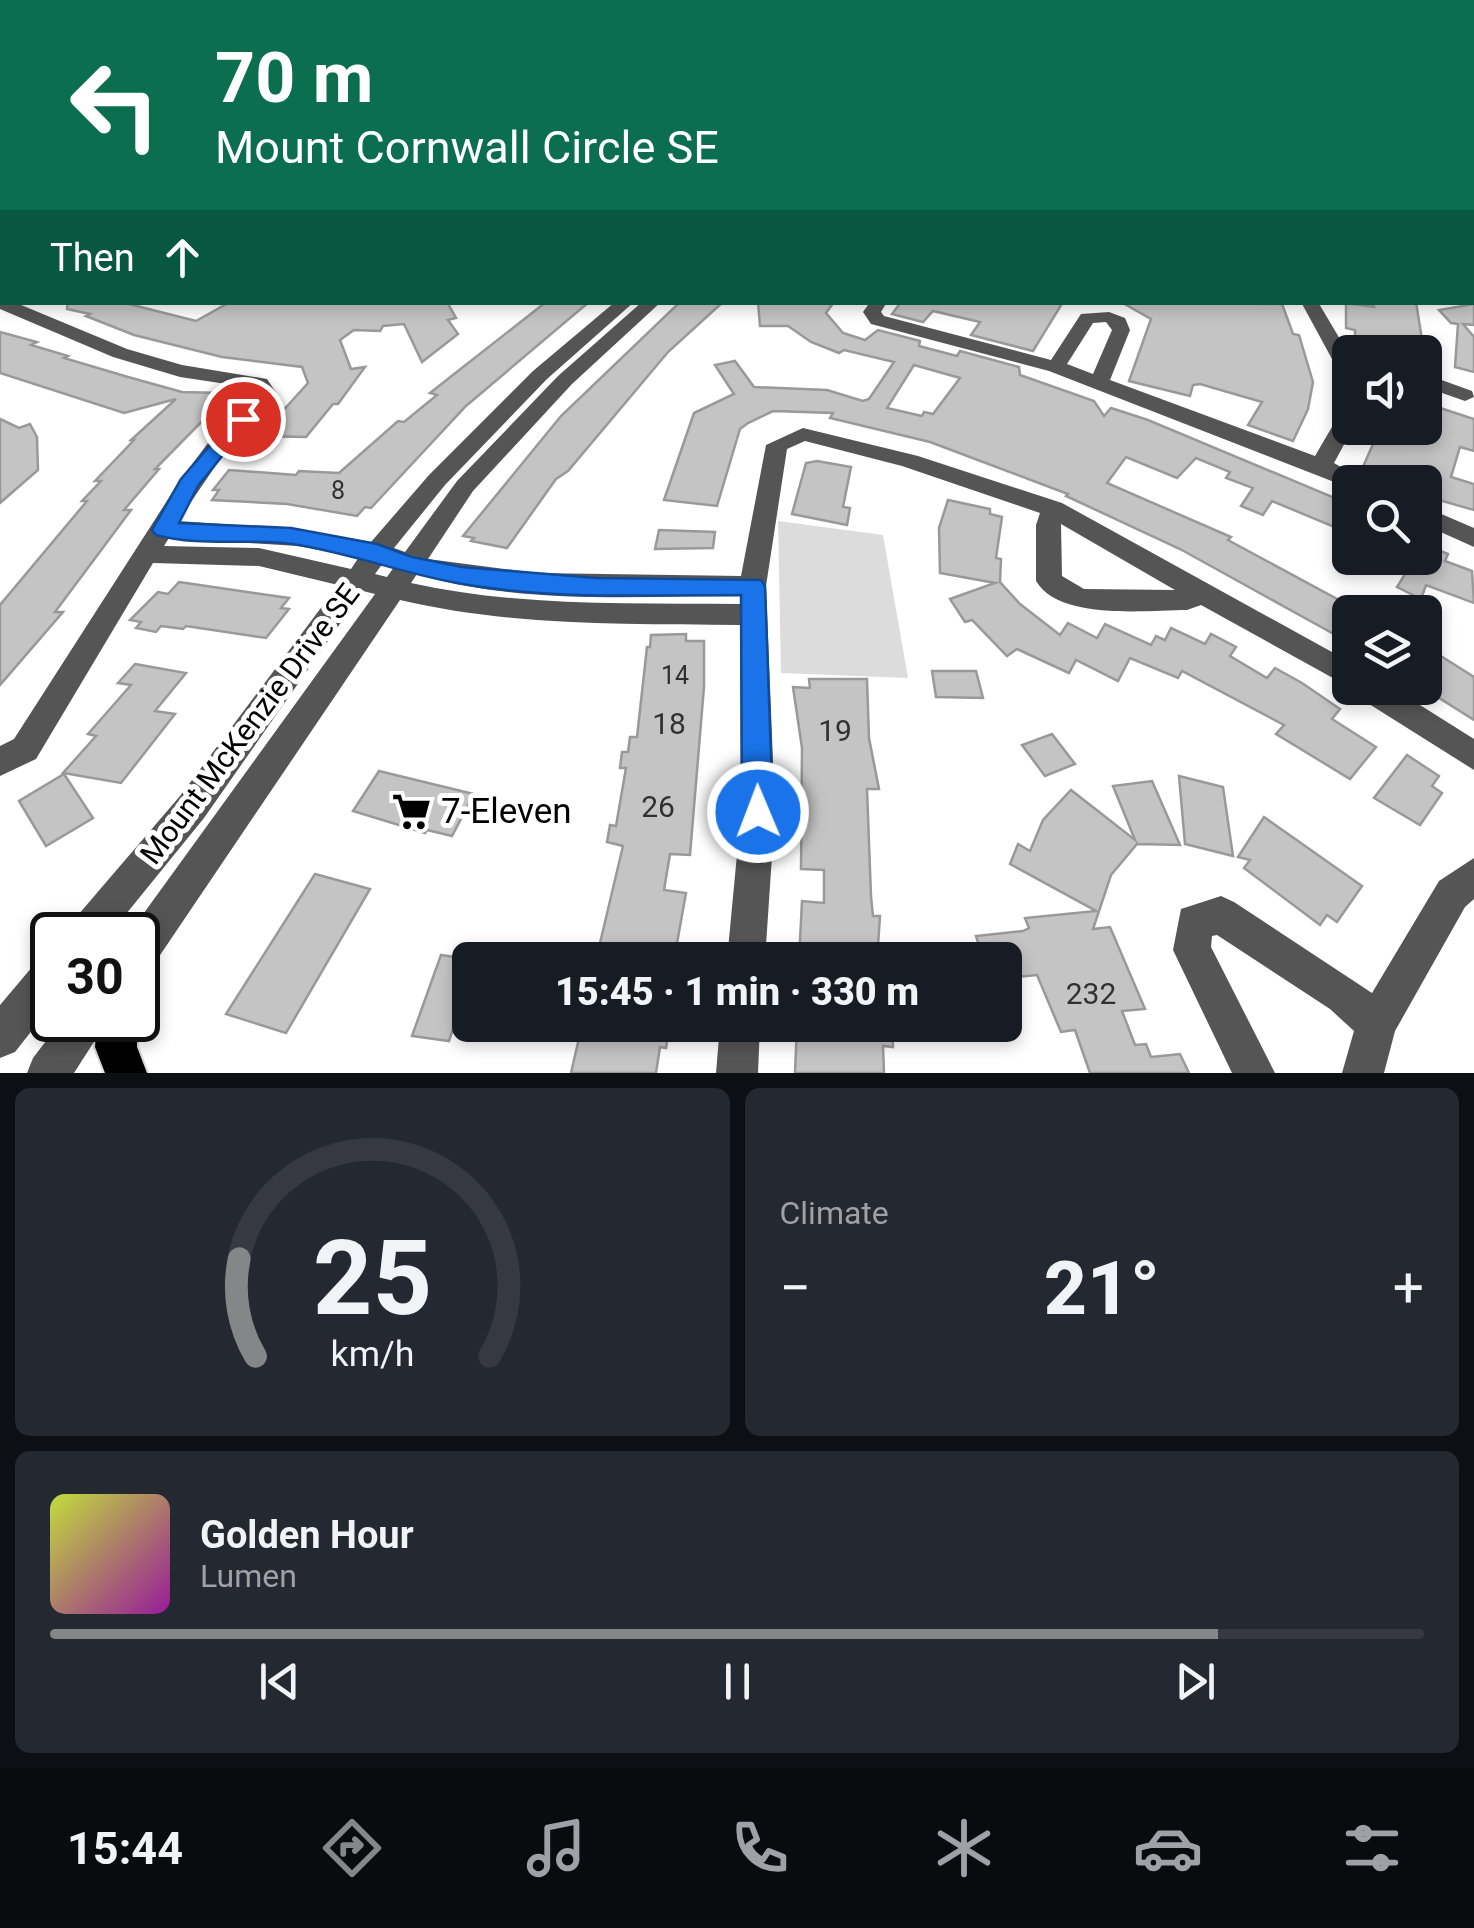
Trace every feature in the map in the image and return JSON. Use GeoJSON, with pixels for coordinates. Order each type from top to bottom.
{"type":"FeatureCollection","features":[{"type":"Feature","properties":{"kind":"main road"},"geometry":{"type":"LineString","coordinates":[[116,1042],[126,1073]]}},
{"type":"Feature","properties":{"kind":"street"},"geometry":{"type":"LineString","coordinates":[[0,762],[25,749],[189,484],[218,444],[267,394],[260,383],[180,371],[135,358],[5,305]]}},
{"type":"Feature","properties":{"kind":"street","name":"Mount McKenzie Drive SE"},"geometry":{"type":"LineString","coordinates":[[104,912],[192,807],[377,552],[492,422],[622,305]]}},
{"type":"Feature","properties":{"kind":"street","name":"Mount McKenzie Drive SE"},"geometry":{"type":"LineString","coordinates":[[160,921],[465,486],[514,430],[649,305]]}},
{"type":"Feature","properties":{"kind":"street"},"geometry":{"type":"LineString","coordinates":[[877,305],[872,312],[877,320],[1056,367],[1332,471]]}},
{"type":"Feature","properties":{"kind":"street"},"geometry":{"type":"LineString","coordinates":[[1310,305],[1332,339]]}},
{"type":"Feature","properties":{"kind":"street"},"geometry":{"type":"LineString","coordinates":[[1056,367],[1087,318],[1109,317],[1119,322],[1121,330],[1099,382]]}},
{"type":"Feature","properties":{"kind":"street"},"geometry":{"type":"LineString","coordinates":[[1442,386],[1465,395]]}},
{"type":"Feature","properties":{"kind":"street"},"geometry":{"type":"LineString","coordinates":[[747,942],[758,812],[753,600],[777,444],[803,434],[910,461],[1053,510],[1332,666]]}},
{"type":"Feature","properties":{"kind":"street"},"geometry":{"type":"LineString","coordinates":[[1321,466],[1333,445]]}},
{"type":"Feature","properties":{"kind":"street"},"geometry":{"type":"LineString","coordinates":[[1053,510],[1048,525],[1050,582],[1064,592],[1080,599],[1188,600],[1203,591]]}},
{"type":"Feature","properties":{"kind":"street"},"geometry":{"type":"LineString","coordinates":[[1442,523],[1474,538]]}},
{"type":"Feature","properties":{"kind":"street"},"geometry":{"type":"LineString","coordinates":[[164,530],[291,536],[377,552],[408,564],[462,576],[594,600]]}},
{"type":"Feature","properties":{"kind":"street"},"geometry":{"type":"LineString","coordinates":[[147,554],[260,557],[447,601],[753,600]]}},
{"type":"Feature","properties":{"kind":"street"},"geometry":{"type":"LineString","coordinates":[[1395,705],[1474,756]]}},
{"type":"Feature","properties":{"kind":"street"},"geometry":{"type":"LineString","coordinates":[[1364,1073],[1376,1024],[1452,894],[1474,876]]}},
{"type":"Feature","properties":{"kind":"street"},"geometry":{"type":"LineString","coordinates":[[1254,1073],[1192,950],[1194,922],[1221,915],[1344,995],[1376,1024]]}},
{"type":"Feature","properties":{"kind":"street"},"geometry":{"type":"LineString","coordinates":[[0,1037],[30,1001]]}},
{"type":"Feature","properties":{"kind":"street"},"geometry":{"type":"LineString","coordinates":[[48,1073],[71,1042]]}},
{"type":"Feature","properties":{"kind":"street"},"geometry":{"type":"LineString","coordinates":[[736,1073],[739,1042]]}},
{"type":"Feature","properties":{"kind":"shaded area"},"geometry":{"type":"Polygon","coordinates":[[[778,521],[883,535],[908,678],[781,673],[778,521]]]}},
{"type":"Feature","properties":{"kind":"building"},"geometry":{"type":"Polygon","coordinates":[[[68,305],[133,305],[196,321],[225,305],[449,305],[456,318],[448,320],[458,334],[422,362],[404,324],[383,326],[380,331],[354,330],[340,340],[351,369],[365,367],[338,404],[333,404],[306,437],[260,436],[308,383],[302,367],[222,357],[134,335],[86,316],[90,314],[67,309],[68,305]]]}},
{"type":"Feature","properties":{"kind":"building"},"geometry":{"type":"Polygon","coordinates":[[[542,305],[585,305],[466,406],[371,508],[365,507],[357,516],[287,504],[212,500],[219,490],[213,490],[229,470],[296,475],[299,471],[339,473],[398,421],[404,422],[437,395],[430,393],[542,305]]]}},
{"type":"Feature","properties":{"kind":"building"},"geometry":{"type":"Polygon","coordinates":[[[677,305],[720,305],[668,352],[568,471],[556,479],[507,548],[463,536],[561,416],[677,305]]]}},
{"type":"Feature","properties":{"kind":"building"},"geometry":{"type":"Polygon","coordinates":[[[758,305],[832,305],[826,313],[843,333],[865,340],[878,330],[957,356],[960,351],[1019,367],[1020,375],[1094,401],[1104,416],[1111,408],[1148,420],[1332,497],[1332,526],[1272,501],[1263,515],[1241,506],[1253,488],[1226,478],[1230,472],[1196,458],[1177,478],[1126,457],[1107,483],[1231,537],[1228,540],[1332,596],[1332,633],[1180,549],[1068,494],[930,442],[830,418],[833,413],[773,411],[748,423],[740,429],[717,506],[664,500],[694,413],[734,394],[715,365],[735,361],[754,387],[827,390],[863,401],[869,399],[894,362],[844,350],[839,353],[811,342],[788,326],[760,326],[758,305]],[[914,365],[887,408],[922,416],[924,412],[933,414],[960,378],[914,365]]]}},
{"type":"Feature","properties":{"kind":"building"},"geometry":{"type":"Polygon","coordinates":[[[899,305],[1061,305],[1033,351],[971,335],[980,322],[933,311],[923,322],[892,314],[899,305]]]}},
{"type":"Feature","properties":{"kind":"building"},"geometry":{"type":"Polygon","coordinates":[[[1126,305],[1282,305],[1293,334],[1299,335],[1313,382],[1308,409],[1293,441],[1248,425],[1262,402],[1200,384],[1193,385],[1190,396],[1129,381],[1151,319],[1126,305]]]}},
{"type":"Feature","properties":{"kind":"building"},"geometry":{"type":"Polygon","coordinates":[[[1346,305],[1416,305],[1421,335],[1355,335],[1355,330],[1346,328],[1346,305]]]}},
{"type":"Feature","properties":{"kind":"building"},"geometry":{"type":"Polygon","coordinates":[[[1474,305],[1474,325],[1463,324],[1474,337],[1474,372],[1455,367],[1458,324],[1451,323],[1439,310],[1474,305]]]}},
{"type":"Feature","properties":{"kind":"building"},"geometry":{"type":"Polygon","coordinates":[[[0,332],[37,342],[31,345],[68,356],[64,358],[128,377],[182,392],[220,393],[217,397],[226,397],[155,469],[159,469],[124,510],[131,510],[55,612],[63,612],[0,685],[0,605],[101,481],[95,481],[131,440],[176,399],[124,413],[0,373],[0,332]]]}},
{"type":"Feature","properties":{"kind":"building"},"geometry":{"type":"Polygon","coordinates":[[[1442,409],[1474,419],[1474,451],[1460,447],[1451,477],[1474,484],[1474,510],[1442,501],[1442,465],[1364,465],[1373,445],[1442,445],[1442,409]]]}},
{"type":"Feature","properties":{"kind":"building"},"geometry":{"type":"Polygon","coordinates":[[[0,419],[19,428],[30,424],[37,437],[38,470],[0,503],[0,419]]]}},
{"type":"Feature","properties":{"kind":"building"},"geometry":{"type":"Polygon","coordinates":[[[806,463],[851,467],[843,507],[850,508],[847,525],[792,514],[806,463]]]}},
{"type":"Feature","properties":{"kind":"building"},"geometry":{"type":"Polygon","coordinates":[[[948,500],[990,509],[990,514],[1002,517],[996,558],[1001,559],[1000,582],[1020,604],[1060,635],[1068,623],[1097,638],[1105,624],[1151,645],[1156,636],[1165,640],[1171,628],[1205,644],[1211,634],[1236,647],[1230,656],[1267,678],[1275,668],[1340,709],[1332,719],[1376,747],[1350,779],[1276,734],[1284,725],[1182,671],[1178,678],[1130,658],[1118,681],[1076,660],[1069,673],[1017,649],[1007,656],[972,620],[965,622],[950,599],[995,583],[940,573],[939,528],[948,500]]]}},
{"type":"Feature","properties":{"kind":"building"},"geometry":{"type":"Polygon","coordinates":[[[659,530],[715,532],[713,548],[655,549],[659,530]]]}},
{"type":"Feature","properties":{"kind":"building"},"geometry":{"type":"Polygon","coordinates":[[[1442,552],[1448,554],[1445,561],[1472,571],[1474,603],[1426,585],[1422,595],[1397,587],[1404,575],[1442,575],[1442,552]]]}},
{"type":"Feature","properties":{"kind":"building"},"geometry":{"type":"Polygon","coordinates":[[[179,582],[289,598],[281,608],[289,609],[266,638],[186,626],[161,626],[156,632],[136,628],[141,622],[130,620],[158,592],[168,594],[179,582]]]}},
{"type":"Feature","properties":{"kind":"building"},"geometry":{"type":"Polygon","coordinates":[[[686,634],[686,641],[704,641],[704,687],[690,855],[670,854],[664,890],[686,893],[677,942],[600,942],[623,846],[607,842],[610,825],[616,826],[626,768],[620,768],[622,752],[628,752],[630,737],[637,737],[651,635],[686,634]]]}},
{"type":"Feature","properties":{"kind":"building"},"geometry":{"type":"Polygon","coordinates":[[[1442,657],[1474,677],[1474,720],[1442,700],[1442,657]]]}},
{"type":"Feature","properties":{"kind":"building"},"geometry":{"type":"Polygon","coordinates":[[[135,664],[186,673],[155,711],[175,714],[121,783],[63,773],[96,736],[88,734],[131,685],[118,683],[135,664]]]}},
{"type":"Feature","properties":{"kind":"building"},"geometry":{"type":"Polygon","coordinates":[[[932,671],[976,671],[983,698],[936,697],[932,671]]]}},
{"type":"Feature","properties":{"kind":"building"},"geometry":{"type":"Polygon","coordinates":[[[809,679],[867,679],[869,738],[879,789],[867,789],[871,896],[873,916],[880,916],[878,942],[800,942],[802,901],[824,903],[824,870],[801,869],[802,748],[793,687],[810,688],[809,679]]]}},
{"type":"Feature","properties":{"kind":"building"},"geometry":{"type":"Polygon","coordinates":[[[1052,734],[1075,764],[1045,776],[1022,745],[1052,734]]]}},
{"type":"Feature","properties":{"kind":"building"},"geometry":{"type":"Polygon","coordinates":[[[1407,755],[1439,776],[1432,786],[1442,793],[1420,825],[1374,798],[1407,755]]]}},
{"type":"Feature","properties":{"kind":"building"},"geometry":{"type":"Polygon","coordinates":[[[379,771],[474,794],[452,836],[427,830],[425,833],[353,811],[379,771]]]}},
{"type":"Feature","properties":{"kind":"building"},"geometry":{"type":"Polygon","coordinates":[[[64,774],[93,818],[46,846],[19,801],[64,774]]]}},
{"type":"Feature","properties":{"kind":"building"},"geometry":{"type":"Polygon","coordinates":[[[1179,776],[1223,787],[1233,856],[1185,844],[1179,776]]]}},
{"type":"Feature","properties":{"kind":"building"},"geometry":{"type":"Polygon","coordinates":[[[1152,781],[1180,845],[1137,844],[1111,875],[1093,929],[1110,927],[1145,1009],[1122,1011],[1135,1045],[1146,1044],[1151,1057],[1180,1054],[1189,1073],[1090,1073],[1075,1030],[1061,1032],[1037,975],[1022,976],[1022,942],[978,942],[976,936],[1023,931],[1029,928],[1025,918],[1096,911],[1010,864],[1018,844],[1030,851],[1043,820],[1071,790],[1135,840],[1113,786],[1152,781]]]}},
{"type":"Feature","properties":{"kind":"building"},"geometry":{"type":"Polygon","coordinates":[[[1264,817],[1362,886],[1337,922],[1327,915],[1320,925],[1244,868],[1250,860],[1238,857],[1264,817]]]}},
{"type":"Feature","properties":{"kind":"building"},"geometry":{"type":"Polygon","coordinates":[[[315,874],[370,889],[286,1033],[226,1014],[315,874]]]}},
{"type":"Feature","properties":{"kind":"building"},"geometry":{"type":"Polygon","coordinates":[[[441,955],[452,957],[449,1041],[412,1036],[441,955]]]}},
{"type":"Feature","properties":{"kind":"building"},"geometry":{"type":"Polygon","coordinates":[[[578,1042],[667,1042],[666,1048],[660,1047],[656,1073],[571,1073],[578,1042]]]}},
{"type":"Feature","properties":{"kind":"building"},"geometry":{"type":"Polygon","coordinates":[[[796,1042],[893,1042],[893,1047],[883,1046],[884,1073],[795,1073],[796,1042]]]}},
{"type":"Feature","properties":{"kind":"place","name":"7-Eleven"},"geometry":{"type":"Point","coordinates":[411,811]}},
{"type":"Feature","properties":{"kind":"route"},"geometry":{"type":"LineString","coordinates":[[243,419],[218,444],[189,484],[164,530],[291,536],[377,552],[408,564],[462,576],[596,587],[753,586],[758,812]]}}]}
